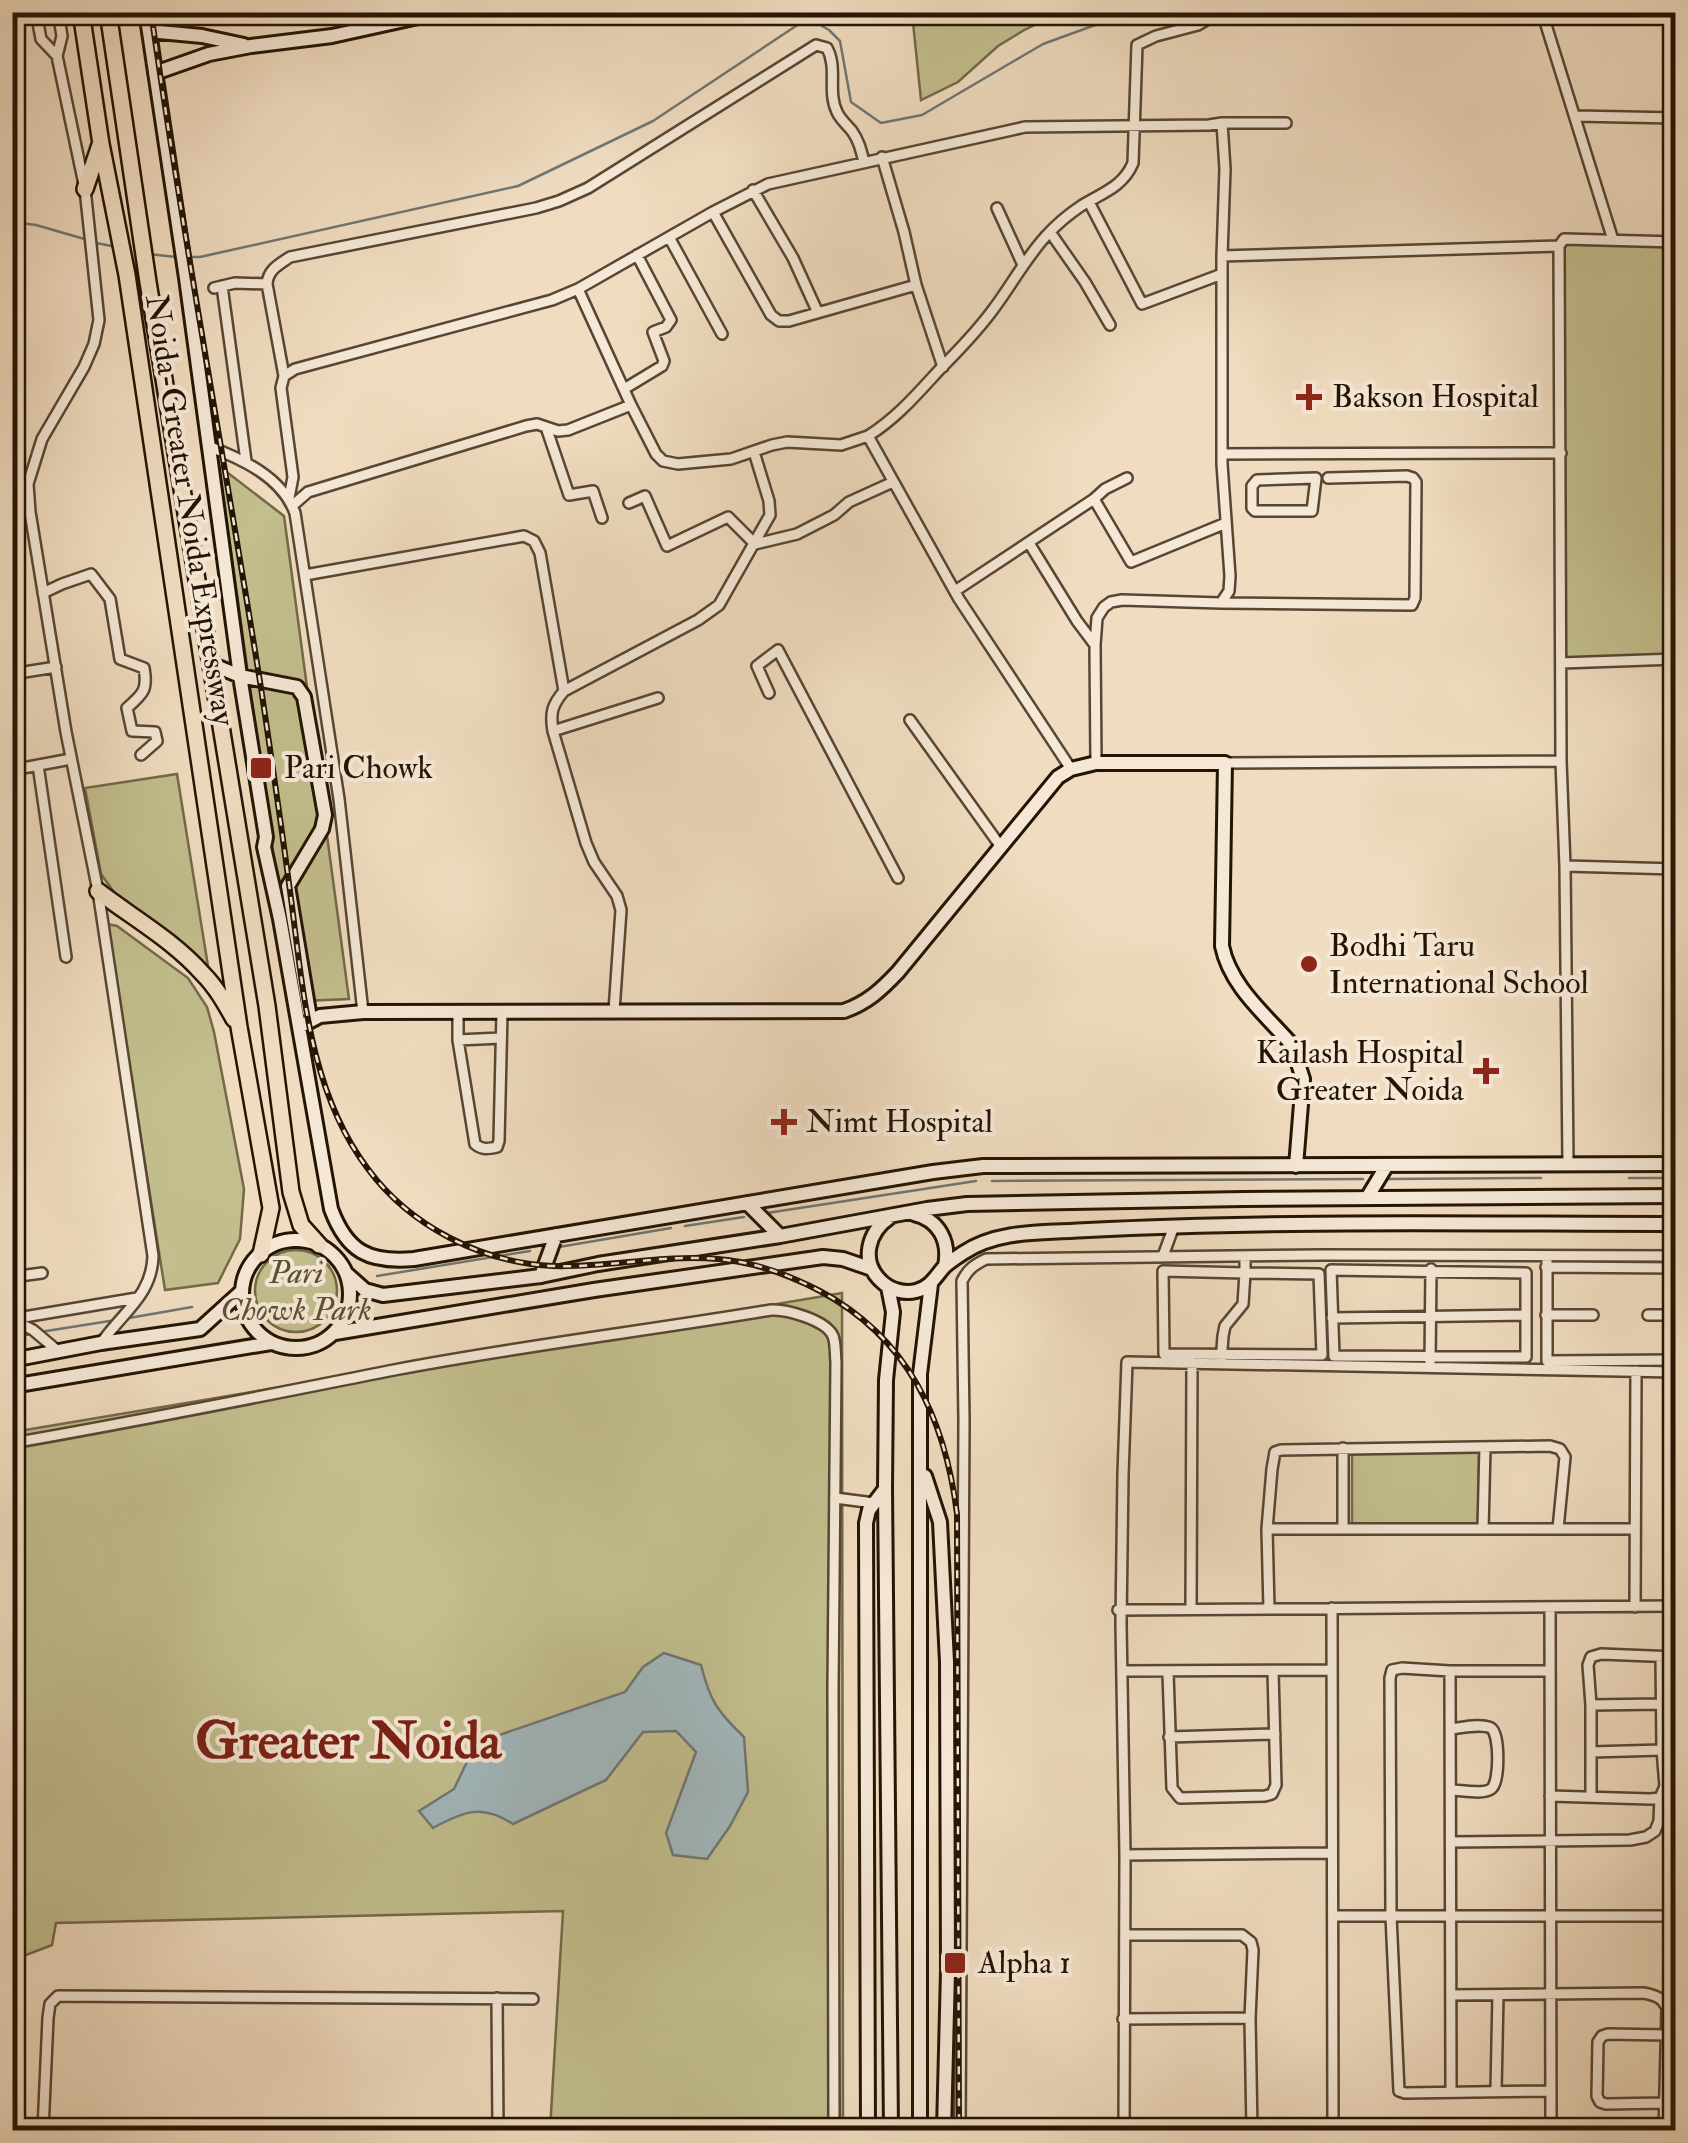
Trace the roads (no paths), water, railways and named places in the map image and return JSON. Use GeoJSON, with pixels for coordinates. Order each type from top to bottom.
{"type":"FeatureCollection","features":[{"type":"Feature","properties":{"kind":"highway","name":"Noida-Greater Noida Expressway"},"geometry":{"type":"LineString","coordinates":[[81,12],[126,275],[239,1027],[271,1208],[260,1254]]}},
{"type":"Feature","properties":{"kind":"highway","name":"Noida-Greater Noida Expressway"},"geometry":{"type":"LineString","coordinates":[[108,12],[148,282],[267,1006],[291,1192],[301,1225],[320,1245]]}},
{"type":"Feature","properties":{"kind":"highway"},"geometry":{"type":"LineString","coordinates":[[85,188],[101,144]]}},
{"type":"Feature","properties":{"kind":"highway"},"geometry":{"type":"LineString","coordinates":[[98,890],[176,948],[202,973],[218,991],[239,1027]]}},
{"type":"Feature","properties":{"kind":"street"},"geometry":{"type":"LineString","coordinates":[[36,12],[41,40],[57,56]]}},
{"type":"Feature","properties":{"kind":"street"},"geometry":{"type":"LineString","coordinates":[[58,12],[62,36],[57,56],[85,188],[99,320],[84,368],[42,439],[28,484],[30,512],[71,759],[98,890],[152,1256],[152,1271],[140,1297],[101,1344]]}},
{"type":"Feature","properties":{"kind":"street"},"geometry":{"type":"LineString","coordinates":[[146,12],[266,837],[264,847],[280,919],[308,1011],[299,1027]]}},
{"type":"Feature","properties":{"kind":"street"},"geometry":{"type":"LineString","coordinates":[[155,73],[210,54],[332,36],[441,12]]}},
{"type":"Feature","properties":{"kind":"street"},"geometry":{"type":"LineString","coordinates":[[578,289],[631,404],[662,460],[678,464],[732,459],[787,442],[841,444],[868,436],[904,408],[943,366],[992,310],[1050,232],[1078,208],[1128,176],[1133,163],[1137,45],[1198,25],[1220,12]]}},
{"type":"Feature","properties":{"kind":"street"},"geometry":{"type":"LineString","coordinates":[[1614,240],[1542,14],[1676,19]]}},
{"type":"Feature","properties":{"kind":"street"},"geometry":{"type":"LineString","coordinates":[[150,31],[251,46]]}},
{"type":"Feature","properties":{"kind":"street"},"geometry":{"type":"LineString","coordinates":[[363,1012],[322,680],[290,502],[294,477],[281,388],[284,376],[268,276],[290,258],[558,202],[588,188],[816,46],[827,48],[832,56],[836,110],[860,145],[864,162]]}},
{"type":"Feature","properties":{"kind":"street"},"geometry":{"type":"LineString","coordinates":[[1575,116],[1676,118]]}},
{"type":"Feature","properties":{"kind":"street"},"geometry":{"type":"LineString","coordinates":[[1221,603],[1229,591],[1222,454],[1222,122]]}},
{"type":"Feature","properties":{"kind":"street"},"geometry":{"type":"LineString","coordinates":[[284,376],[294,369],[552,300],[768,184],[1024,126],[1286,124]]}},
{"type":"Feature","properties":{"kind":"street"},"geometry":{"type":"LineString","coordinates":[[882,157],[943,366]]}},
{"type":"Feature","properties":{"kind":"street"},"geometry":{"type":"LineString","coordinates":[[752,190],[794,258],[818,313]]}},
{"type":"Feature","properties":{"kind":"street"},"geometry":{"type":"LineString","coordinates":[[1090,202],[1142,304],[1222,274]]}},
{"type":"Feature","properties":{"kind":"street"},"geometry":{"type":"LineString","coordinates":[[997,208],[1023,265]]}},
{"type":"Feature","properties":{"kind":"street"},"geometry":{"type":"LineString","coordinates":[[713,212],[771,315],[779,321],[789,322],[916,284]]}},
{"type":"Feature","properties":{"kind":"street"},"geometry":{"type":"LineString","coordinates":[[1050,232],[1110,325]]}},
{"type":"Feature","properties":{"kind":"street"},"geometry":{"type":"LineString","coordinates":[[670,236],[722,334]]}},
{"type":"Feature","properties":{"kind":"street"},"geometry":{"type":"LineString","coordinates":[[1568,1163],[1560,662],[1559,246],[1564,239],[1676,242]]}},
{"type":"Feature","properties":{"kind":"street"},"geometry":{"type":"LineString","coordinates":[[1222,256],[1559,246]]}},
{"type":"Feature","properties":{"kind":"street"},"geometry":{"type":"LineString","coordinates":[[624,389],[662,366],[664,362],[652,332],[666,327],[671,320],[637,255]]}},
{"type":"Feature","properties":{"kind":"street"},"geometry":{"type":"LineString","coordinates":[[246,461],[218,287],[267,284]]}},
{"type":"Feature","properties":{"kind":"street"},"geometry":{"type":"LineString","coordinates":[[290,502],[308,492],[474,440],[537,424],[568,430],[631,404]]}},
{"type":"Feature","properties":{"kind":"street"},"geometry":{"type":"LineString","coordinates":[[546,428],[569,494],[593,491],[602,518]]}},
{"type":"Feature","properties":{"kind":"street"},"geometry":{"type":"LineString","coordinates":[[868,436],[955,591],[1070,768]]}},
{"type":"Feature","properties":{"kind":"street"},"geometry":{"type":"LineString","coordinates":[[208,446],[246,461],[290,502]]}},
{"type":"Feature","properties":{"kind":"street"},"geometry":{"type":"LineString","coordinates":[[614,1012],[621,910],[586,843],[553,730],[552,704],[564,692],[719,605],[769,519],[754,452]]}},
{"type":"Feature","properties":{"kind":"street"},"geometry":{"type":"LineString","coordinates":[[1372,476],[1375,453]]}},
{"type":"Feature","properties":{"kind":"street"},"geometry":{"type":"LineString","coordinates":[[1222,454],[1561,453]]}},
{"type":"Feature","properties":{"kind":"street"},"geometry":{"type":"LineString","coordinates":[[1316,478],[1257,480],[1252,486],[1252,508],[1312,511],[1316,478],[1318,454]]}},
{"type":"Feature","properties":{"kind":"street"},"geometry":{"type":"LineString","coordinates":[[1096,763],[1095,645],[1098,618],[1111,602],[1412,605],[1416,482],[1407,476],[1328,478]]}},
{"type":"Feature","properties":{"kind":"street"},"geometry":{"type":"LineString","coordinates":[[955,591],[1127,478]]}},
{"type":"Feature","properties":{"kind":"street"},"geometry":{"type":"LineString","coordinates":[[755,544],[797,534],[834,515],[849,502],[894,482]]}},
{"type":"Feature","properties":{"kind":"street"},"geometry":{"type":"LineString","coordinates":[[629,502],[645,496],[667,546],[728,517],[755,544]]}},
{"type":"Feature","properties":{"kind":"street"},"geometry":{"type":"LineString","coordinates":[[1094,499],[1131,562],[1226,522]]}},
{"type":"Feature","properties":{"kind":"street"},"geometry":{"type":"LineString","coordinates":[[305,575],[524,536],[534,541],[540,553],[564,692]]}},
{"type":"Feature","properties":{"kind":"street"},"geometry":{"type":"LineString","coordinates":[[1029,543],[1095,645]]}},
{"type":"Feature","properties":{"kind":"street"},"geometry":{"type":"LineString","coordinates":[[44,593],[91,574],[110,599],[120,659],[144,668],[147,684],[141,696],[127,708],[132,731],[155,732],[157,740],[141,755]]}},
{"type":"Feature","properties":{"kind":"street"},"geometry":{"type":"LineString","coordinates":[[12,582],[16,609],[12,618]]}},
{"type":"Feature","properties":{"kind":"street"},"geometry":{"type":"LineString","coordinates":[[768,693],[757,666],[778,650],[898,878]]}},
{"type":"Feature","properties":{"kind":"street"},"geometry":{"type":"LineString","coordinates":[[1560,662],[1676,659]]}},
{"type":"Feature","properties":{"kind":"street"},"geometry":{"type":"LineString","coordinates":[[212,664],[240,676],[297,687],[322,680]]}},
{"type":"Feature","properties":{"kind":"street"},"geometry":{"type":"LineString","coordinates":[[12,674],[56,667]]}},
{"type":"Feature","properties":{"kind":"street"},"geometry":{"type":"LineString","coordinates":[[297,687],[304,697],[325,815],[322,828],[288,886],[308,1011],[299,1027],[331,1208],[338,1228],[350,1243],[375,1259],[392,1261],[983,1166],[1676,1164]]}},
{"type":"Feature","properties":{"kind":"street"},"geometry":{"type":"LineString","coordinates":[[553,730],[658,698]]}},
{"type":"Feature","properties":{"kind":"street"},"geometry":{"type":"LineString","coordinates":[[910,720],[1001,847]]}},
{"type":"Feature","properties":{"kind":"street"},"geometry":{"type":"LineString","coordinates":[[12,770],[71,759]]}},
{"type":"Feature","properties":{"kind":"street"},"geometry":{"type":"LineString","coordinates":[[308,1011],[844,1011],[877,994],[898,972],[1051,784],[1070,768],[1096,763],[1561,762]]}},
{"type":"Feature","properties":{"kind":"street"},"geometry":{"type":"LineString","coordinates":[[1225,763],[1222,946],[1233,978],[1292,1045],[1297,1058],[1303,1079],[1296,1166]]}},
{"type":"Feature","properties":{"kind":"street"},"geometry":{"type":"LineString","coordinates":[[38,765],[66,957]]}},
{"type":"Feature","properties":{"kind":"street"},"geometry":{"type":"LineString","coordinates":[[325,815],[341,813]]}},
{"type":"Feature","properties":{"kind":"street"},"geometry":{"type":"LineString","coordinates":[[244,863],[264,847]]}},
{"type":"Feature","properties":{"kind":"street"},"geometry":{"type":"LineString","coordinates":[[1565,866],[1676,869]]}},
{"type":"Feature","properties":{"kind":"street"},"geometry":{"type":"LineString","coordinates":[[458,1012],[458,1040],[475,1144],[491,1149],[499,1142],[502,1012]]}},
{"type":"Feature","properties":{"kind":"street"},"geometry":{"type":"LineString","coordinates":[[458,1040],[502,1038]]}},
{"type":"Feature","properties":{"kind":"street"},"geometry":{"type":"LineString","coordinates":[[1367,1198],[1387,1165]]}},
{"type":"Feature","properties":{"kind":"street"},"geometry":{"type":"LineString","coordinates":[[347,1274],[366,1290],[383,1295],[540,1276],[968,1204],[1676,1196]]}},
{"type":"Feature","properties":{"kind":"street"},"geometry":{"type":"LineString","coordinates":[[746,1203],[780,1236]]}},
{"type":"Feature","properties":{"kind":"street"},"geometry":{"type":"LineString","coordinates":[[891,1216],[871,1239],[872,1269],[888,1287],[902,1292],[918,1291],[931,1284],[947,1256],[944,1236],[930,1220],[912,1213]]}},
{"type":"Feature","properties":{"kind":"street"},"geometry":{"type":"LineString","coordinates":[[944,1266],[993,1238],[1027,1234],[1174,1226],[1676,1224]]}},
{"type":"Feature","properties":{"kind":"street"},"geometry":{"type":"LineString","coordinates":[[1163,1256],[1174,1226]]}},
{"type":"Feature","properties":{"kind":"street"},"geometry":{"type":"LineString","coordinates":[[540,1276],[556,1235]]}},
{"type":"Feature","properties":{"kind":"street"},"geometry":{"type":"LineString","coordinates":[[289,1240],[304,1240],[320,1245],[340,1262],[347,1274],[350,1305],[334,1333],[304,1348],[287,1348],[258,1333],[243,1306],[242,1291],[251,1264],[260,1254],[289,1240]]}},
{"type":"Feature","properties":{"kind":"street"},"geometry":{"type":"LineString","coordinates":[[1221,1359],[1225,1326],[1243,1304],[1245,1256]]}},
{"type":"Feature","properties":{"kind":"street"},"geometry":{"type":"LineString","coordinates":[[960,2130],[962,1281],[973,1265],[986,1259],[1432,1256],[1676,1268]]}},
{"type":"Feature","properties":{"kind":"street"},"geometry":{"type":"LineString","coordinates":[[1430,1362],[1432,1256]]}},
{"type":"Feature","properties":{"kind":"street"},"geometry":{"type":"LineString","coordinates":[[1547,1262],[1676,1256]]}},
{"type":"Feature","properties":{"kind":"street"},"geometry":{"type":"LineString","coordinates":[[334,1333],[823,1257],[844,1259],[872,1269]]}},
{"type":"Feature","properties":{"kind":"street"},"geometry":{"type":"LineString","coordinates":[[1547,1262],[1547,1361],[1676,1360]]}},
{"type":"Feature","properties":{"kind":"street"},"geometry":{"type":"LineString","coordinates":[[1124,2130],[1125,1856],[1118,1610],[1127,1362],[1192,1363],[1221,1359],[1322,1355],[1319,1274],[1163,1271],[1164,1354],[1221,1359],[1430,1362],[1526,1358],[1526,1273],[1331,1270],[1334,1356],[1430,1362],[1676,1372]]}},
{"type":"Feature","properties":{"kind":"street"},"geometry":{"type":"LineString","coordinates":[[12,1277],[42,1273]]}},
{"type":"Feature","properties":{"kind":"street"},"geometry":{"type":"LineString","coordinates":[[920,2130],[920,1374],[931,1284]]}},
{"type":"Feature","properties":{"kind":"street"},"geometry":{"type":"LineString","coordinates":[[888,1287],[893,1312],[886,1380],[892,2130]]}},
{"type":"Feature","properties":{"kind":"street"},"geometry":{"type":"LineString","coordinates":[[12,1360],[200,1330],[242,1291]]}},
{"type":"Feature","properties":{"kind":"street"},"geometry":{"type":"LineString","coordinates":[[12,1319],[140,1297]]}},
{"type":"Feature","properties":{"kind":"street"},"geometry":{"type":"LineString","coordinates":[[12,1443],[394,1370],[777,1309],[831,1332],[836,1362],[834,2130]]}},
{"type":"Feature","properties":{"kind":"street"},"geometry":{"type":"LineString","coordinates":[[1332,1318],[1526,1314]]}},
{"type":"Feature","properties":{"kind":"street"},"geometry":{"type":"LineString","coordinates":[[1546,1315],[1592,1315]]}},
{"type":"Feature","properties":{"kind":"street"},"geometry":{"type":"LineString","coordinates":[[1648,1315],[1676,1315]]}},
{"type":"Feature","properties":{"kind":"street"},"geometry":{"type":"LineString","coordinates":[[12,1319],[59,1352]]}},
{"type":"Feature","properties":{"kind":"street"},"geometry":{"type":"LineString","coordinates":[[12,1386],[271,1342]]}},
{"type":"Feature","properties":{"kind":"street"},"geometry":{"type":"LineString","coordinates":[[1192,1363],[1192,1609]]}},
{"type":"Feature","properties":{"kind":"street"},"geometry":{"type":"LineString","coordinates":[[1635,1606],[1636,1371]]}},
{"type":"Feature","properties":{"kind":"street"},"geometry":{"type":"LineString","coordinates":[[1268,1609],[1267,1528],[1275,1452],[1550,1446],[1560,1449],[1565,1457],[1558,1529]]}},
{"type":"Feature","properties":{"kind":"street"},"geometry":{"type":"LineString","coordinates":[[1483,1529],[1485,1447]]}},
{"type":"Feature","properties":{"kind":"street"},"geometry":{"type":"LineString","coordinates":[[1343,1448],[1343,1529]]}},
{"type":"Feature","properties":{"kind":"street"},"geometry":{"type":"LineString","coordinates":[[922,1470],[940,1522],[948,1662],[944,2130]]}},
{"type":"Feature","properties":{"kind":"street"},"geometry":{"type":"LineString","coordinates":[[868,2130],[866,1523],[886,1488]]}},
{"type":"Feature","properties":{"kind":"street"},"geometry":{"type":"LineString","coordinates":[[835,1498],[874,1503]]}},
{"type":"Feature","properties":{"kind":"street"},"geometry":{"type":"LineString","coordinates":[[1267,1528],[1635,1529]]}},
{"type":"Feature","properties":{"kind":"street"},"geometry":{"type":"LineString","coordinates":[[1118,1610],[1676,1606]]}},
{"type":"Feature","properties":{"kind":"street"},"geometry":{"type":"LineString","coordinates":[[1550,1607],[1552,2130]]}},
{"type":"Feature","properties":{"kind":"street"},"geometry":{"type":"LineString","coordinates":[[1332,1608],[1333,2130]]}},
{"type":"Feature","properties":{"kind":"street"},"geometry":{"type":"LineString","coordinates":[[1591,1796],[1591,1657],[1676,1657]]}},
{"type":"Feature","properties":{"kind":"street"},"geometry":{"type":"LineString","coordinates":[[1451,1842],[1630,1840],[1655,1831],[1665,1786],[1661,1657]]}},
{"type":"Feature","properties":{"kind":"street"},"geometry":{"type":"LineString","coordinates":[[1550,1671],[1402,1668],[1392,1670],[1390,1678],[1391,1916],[1398,2085],[1405,2093],[1551,2091]]}},
{"type":"Feature","properties":{"kind":"street"},"geometry":{"type":"LineString","coordinates":[[1122,1671],[1332,1670]]}},
{"type":"Feature","properties":{"kind":"street"},"geometry":{"type":"LineString","coordinates":[[1168,1672],[1172,1788],[1180,1798],[1272,1794],[1276,1785],[1273,1671]]}},
{"type":"Feature","properties":{"kind":"street"},"geometry":{"type":"LineString","coordinates":[[1450,1671],[1451,2091]]}},
{"type":"Feature","properties":{"kind":"street"},"geometry":{"type":"LineString","coordinates":[[1591,1705],[1661,1704]]}},
{"type":"Feature","properties":{"kind":"street"},"geometry":{"type":"LineString","coordinates":[[1450,1729],[1487,1727],[1498,1736],[1497,1780],[1492,1788],[1450,1790]]}},
{"type":"Feature","properties":{"kind":"street"},"geometry":{"type":"LineString","coordinates":[[1169,1737],[1275,1734]]}},
{"type":"Feature","properties":{"kind":"street"},"geometry":{"type":"LineString","coordinates":[[1591,1752],[1662,1750]]}},
{"type":"Feature","properties":{"kind":"street"},"geometry":{"type":"LineString","coordinates":[[1550,1796],[1660,1798]]}},
{"type":"Feature","properties":{"kind":"street"},"geometry":{"type":"LineString","coordinates":[[1125,1856],[1332,1853]]}},
{"type":"Feature","properties":{"kind":"street"},"geometry":{"type":"LineString","coordinates":[[1332,1916],[1676,1916]]}},
{"type":"Feature","properties":{"kind":"street"},"geometry":{"type":"LineString","coordinates":[[1124,1935],[1242,1934],[1250,1942],[1252,2130]]}},
{"type":"Feature","properties":{"kind":"street"},"geometry":{"type":"LineString","coordinates":[[1451,1994],[1644,1993],[1664,2000],[1664,2130]]}},
{"type":"Feature","properties":{"kind":"street"},"geometry":{"type":"LineString","coordinates":[[1496,2091],[1498,1995]]}},
{"type":"Feature","properties":{"kind":"street"},"geometry":{"type":"LineString","coordinates":[[43,2130],[48,2018],[50,2004],[58,1996],[533,2000]]}},
{"type":"Feature","properties":{"kind":"street"},"geometry":{"type":"LineString","coordinates":[[497,1998],[498,2130]]}},
{"type":"Feature","properties":{"kind":"street"},"geometry":{"type":"LineString","coordinates":[[1123,2018],[1250,2018]]}},
{"type":"Feature","properties":{"kind":"street"},"geometry":{"type":"LineString","coordinates":[[1664,2104],[1600,2102],[1598,2042],[1608,2034],[1667,2034]]}},
{"type":"Feature","properties":{"kind":"water"},"geometry":{"type":"Polygon","coordinates":[[[664,1653],[701,1665],[716,1705],[744,1737],[748,1792],[707,1859],[673,1855],[666,1833],[696,1752],[676,1731],[643,1732],[606,1780],[513,1824],[492,1814],[473,1812],[433,1828],[419,1811],[454,1789],[476,1743],[625,1692],[643,1667],[664,1653]]]}},
{"type":"Feature","properties":{"kind":"waterway"},"geometry":{"type":"LineString","coordinates":[[189,257],[518,186],[653,121],[808,18],[840,41],[851,102],[881,123],[922,115],[1043,44],[1098,24],[1169,12]]}},
{"type":"Feature","properties":{"kind":"waterway"},"geometry":{"type":"LineString","coordinates":[[12,222],[88,240]]}},
{"type":"Feature","properties":{"kind":"waterway"},"geometry":{"type":"LineString","coordinates":[[96,243],[117,247]]}},
{"type":"Feature","properties":{"kind":"waterway"},"geometry":{"type":"LineString","coordinates":[[149,254],[176,257]]}},
{"type":"Feature","properties":{"kind":"waterway"},"geometry":{"type":"LineString","coordinates":[[1388,1179],[1541,1178]]}},
{"type":"Feature","properties":{"kind":"waterway"},"geometry":{"type":"LineString","coordinates":[[1629,1178],[1676,1178]]}},
{"type":"Feature","properties":{"kind":"waterway"},"geometry":{"type":"LineString","coordinates":[[992,1181],[1363,1179]]}},
{"type":"Feature","properties":{"kind":"waterway"},"geometry":{"type":"LineString","coordinates":[[767,1213],[976,1181]]}},
{"type":"Feature","properties":{"kind":"waterway"},"geometry":{"type":"LineString","coordinates":[[685,1226],[744,1217]]}},
{"type":"Feature","properties":{"kind":"waterway"},"geometry":{"type":"LineString","coordinates":[[559,1247],[671,1228]]}},
{"type":"Feature","properties":{"kind":"waterway"},"geometry":{"type":"LineString","coordinates":[[377,1276],[530,1251]]}},
{"type":"Feature","properties":{"kind":"waterway"},"geometry":{"type":"LineString","coordinates":[[129,1318],[192,1307]]}},
{"type":"Feature","properties":{"kind":"waterway"},"geometry":{"type":"LineString","coordinates":[[40,1332],[116,1320]]}},
{"type":"Feature","properties":{"kind":"waterway"},"geometry":{"type":"LineString","coordinates":[[12,1337],[32,1334]]}},
{"type":"Feature","properties":{"kind":"railway"},"geometry":{"type":"LineString","coordinates":[[151,12],[261,688],[311,1036],[332,1106],[348,1138],[368,1169],[405,1208],[450,1238],[500,1258],[553,1266],[718,1259],[758,1266],[808,1285],[851,1310],[877,1332],[899,1357],[932,1414],[943,1445],[957,1514],[959,2130]]}},
{"type":"Feature","properties":{"kind":"place","name":"Bakson Hospital"},"geometry":{"type":"Point","coordinates":[1309,397]}},
{"type":"Feature","properties":{"kind":"place","name":"Pari Chowk"},"geometry":{"type":"Point","coordinates":[261,768]}},
{"type":"Feature","properties":{"kind":"place","name":"Bodhi Taru International School"},"geometry":{"type":"Point","coordinates":[1309,964]}},
{"type":"Feature","properties":{"kind":"place","name":"Kailash Hospital Greater Noida"},"geometry":{"type":"Point","coordinates":[1486,1071]}},
{"type":"Feature","properties":{"kind":"place","name":"Nimt Hospital"},"geometry":{"type":"Point","coordinates":[784,1122]}},
{"type":"Feature","properties":{"kind":"place","name":"Alpha 1"},"geometry":{"type":"Point","coordinates":[955,1963]}},
{"type":"Feature","properties":{"kind":"district","name":"Greater Noida"},"geometry":{"type":"Point","coordinates":[348,1741]}},
{"type":"Feature","properties":{"kind":"park label","name":"Pari Chowk Park"},"geometry":{"type":"Point","coordinates":[296,1292]}}]}
